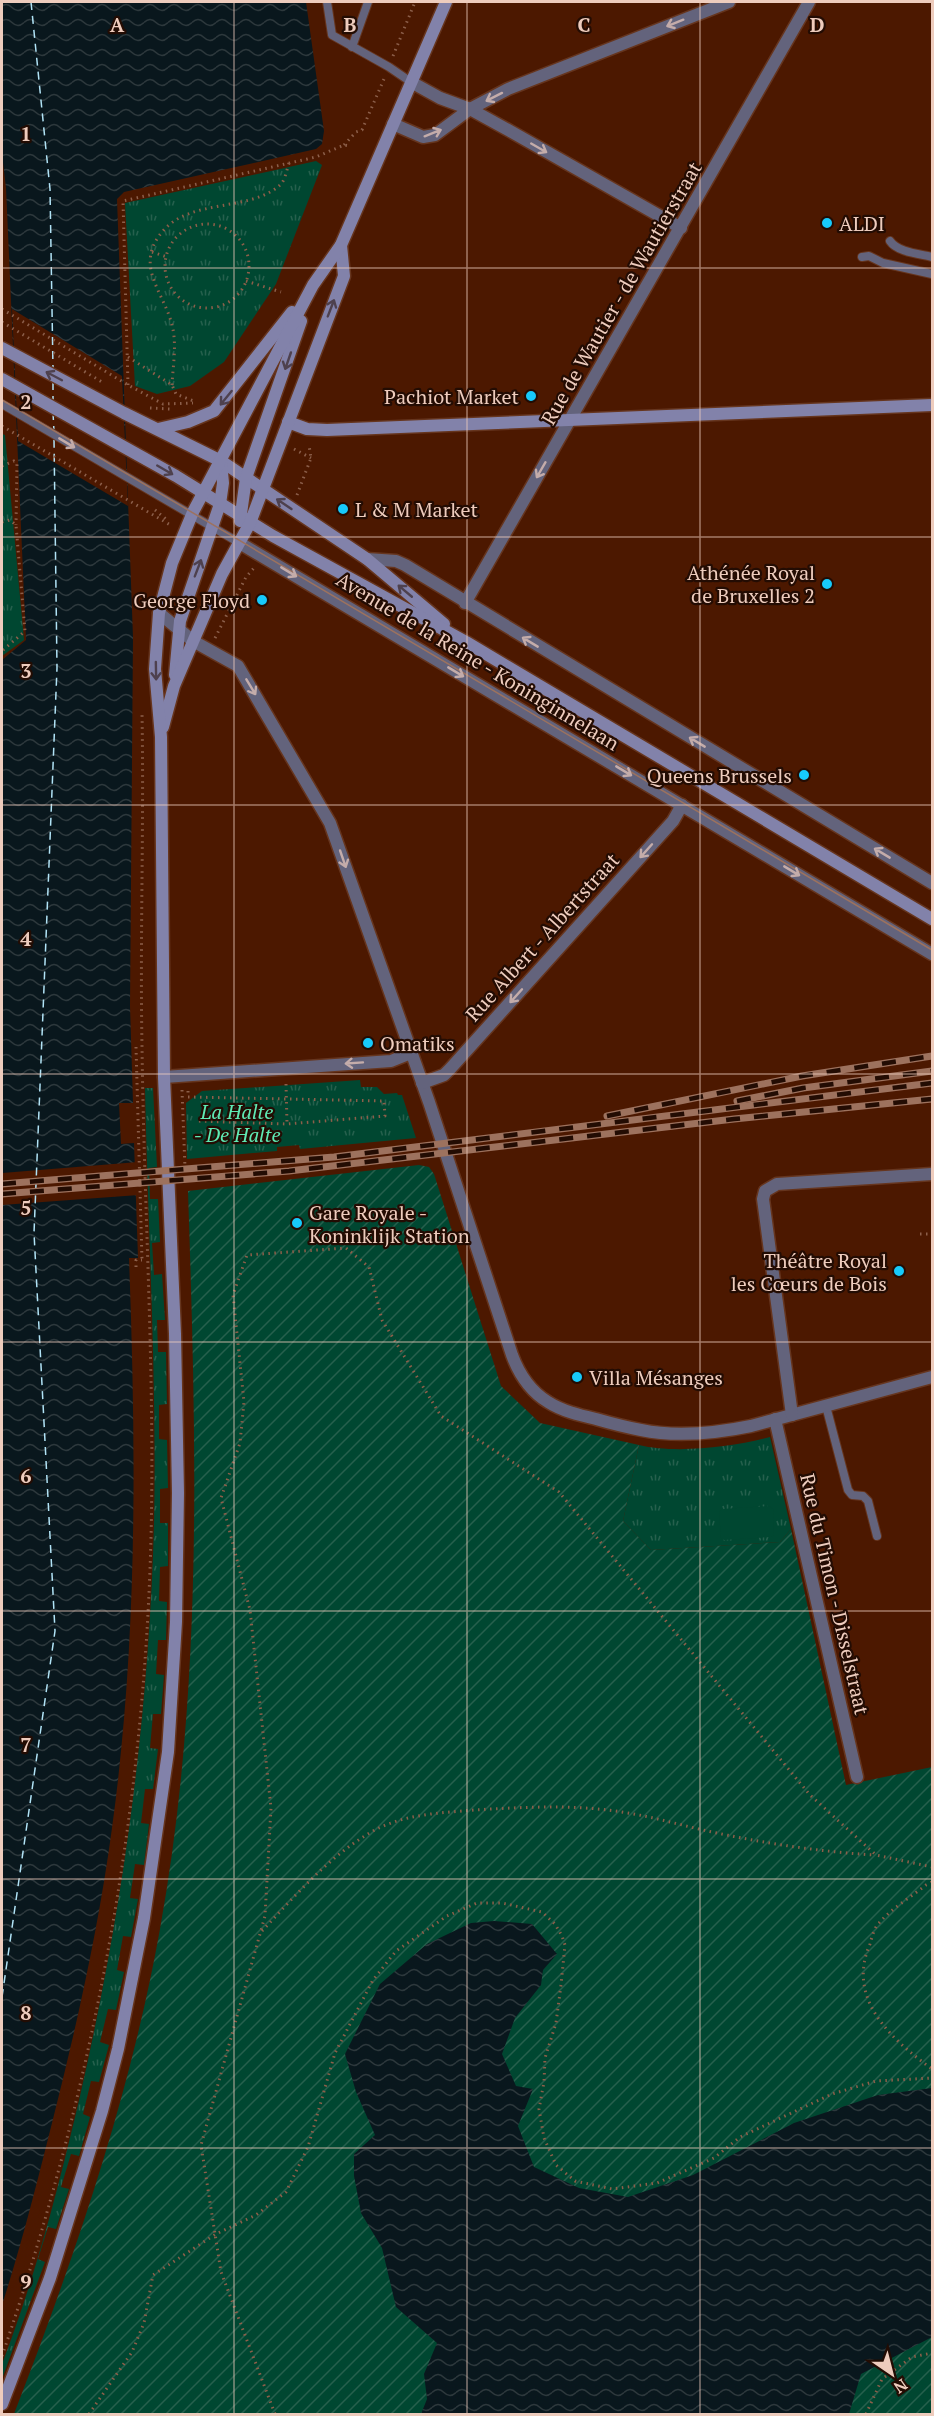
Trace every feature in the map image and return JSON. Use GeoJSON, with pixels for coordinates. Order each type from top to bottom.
{"type":"FeatureCollection","features":[{"type":"Feature","properties":{"kind":"main road"},"geometry":{"type":"LineString","coordinates":[[158,429],[188,422],[214,411],[313,285],[341,244],[446,2]]}},
{"type":"Feature","properties":{"kind":"main road"},"geometry":{"type":"LineString","coordinates":[[161,737],[174,686],[238,543],[245,520],[262,489],[344,276],[341,244]]}},
{"type":"Feature","properties":{"kind":"main road"},"geometry":{"type":"LineString","coordinates":[[2,2404],[50,2278],[102,2111],[118,2049],[144,1918],[168,1752],[176,1622],[178,1493],[164,1077],[161,737],[155,669],[159,613],[172,563],[192,516],[313,285]]}},
{"type":"Feature","properties":{"kind":"main road"},"geometry":{"type":"LineString","coordinates":[[245,520],[246,478],[313,285]]}},
{"type":"Feature","properties":{"kind":"main road","name":"Avenue de la Reine - Koninginnelaan"},"geometry":{"type":"LineString","coordinates":[[2,348],[124,413],[221,461],[368,559],[466,642]]}},
{"type":"Feature","properties":{"kind":"main road","name":"Avenue de la Reine - Koninginnelaan"},"geometry":{"type":"LineString","coordinates":[[2,379],[126,448],[245,520],[466,642],[933,919]]}},
{"type":"Feature","properties":{"kind":"main road"},"geometry":{"type":"LineString","coordinates":[[288,422],[307,429],[327,430],[933,405]]}},
{"type":"Feature","properties":{"kind":"main road"},"geometry":{"type":"LineString","coordinates":[[174,686],[178,629],[220,504],[223,483],[221,461]]}},
{"type":"Feature","properties":{"kind":"street"},"geometry":{"type":"LineString","coordinates":[[393,124],[423,137],[435,135],[470,110],[508,89],[729,2]]}},
{"type":"Feature","properties":{"kind":"street","name":"Rue de Wautier - de Wautierstraat"},"geometry":{"type":"LineString","coordinates":[[465,603],[809,2]]}},
{"type":"Feature","properties":{"kind":"street"},"geometry":{"type":"LineString","coordinates":[[411,82],[440,98],[470,110],[681,228]]}},
{"type":"Feature","properties":{"kind":"street","name":"Avenue de la Reine - Koninginnelaan"},"geometry":{"type":"LineString","coordinates":[[238,543],[933,954]]}},
{"type":"Feature","properties":{"kind":"street","name":"Avenue de la Reine - Koninginnelaan"},"geometry":{"type":"LineString","coordinates":[[368,559],[396,561],[933,883]]}},
{"type":"Feature","properties":{"kind":"street"},"geometry":{"type":"LineString","coordinates":[[159,613],[193,641],[209,651],[232,660],[238,666],[322,806],[333,831],[422,1083],[512,1355],[520,1374],[532,1390],[548,1402],[568,1412],[642,1431],[669,1433],[725,1431],[933,1377]]}},
{"type":"Feature","properties":{"kind":"street","name":"Rue Albert - Albertstraat"},"geometry":{"type":"LineString","coordinates":[[422,1083],[444,1075],[450,1069],[673,821],[682,806]]}},
{"type":"Feature","properties":{"kind":"street"},"geometry":{"type":"LineString","coordinates":[[164,1077],[391,1061],[411,1053]]}},
{"type":"Feature","properties":{"kind":"street"},"geometry":{"type":"LineString","coordinates":[[792,1415],[764,1200],[765,1191],[777,1184],[933,1174]]}},
{"type":"Feature","properties":{"kind":"street","name":"Rue du Timon - Disselstraat"},"geometry":{"type":"LineString","coordinates":[[775,1419],[857,1777]]}},
{"type":"Feature","properties":{"kind":"lane"},"geometry":{"type":"LineString","coordinates":[[327,2],[332,35],[411,82]]}},
{"type":"Feature","properties":{"kind":"lane"},"geometry":{"type":"LineString","coordinates":[[352,46],[368,2]]}},
{"type":"Feature","properties":{"kind":"lane"},"geometry":{"type":"LineString","coordinates":[[890,241],[892,245],[899,248],[933,257]]}},
{"type":"Feature","properties":{"kind":"lane"},"geometry":{"type":"LineString","coordinates":[[862,257],[869,256],[883,263],[933,274]]}},
{"type":"Feature","properties":{"kind":"lane","name":"Avenue de la Reine - Koninginnelaan"},"geometry":{"type":"LineString","coordinates":[[2,404],[238,543]]}},
{"type":"Feature","properties":{"kind":"lane"},"geometry":{"type":"LineString","coordinates":[[826,1406],[848,1491],[852,1495],[863,1496],[868,1501],[877,1536]]}},
{"type":"Feature","properties":{"kind":"path"},"geometry":{"type":"LineString","coordinates":[[128,385],[123,201],[316,157],[344,145],[350,146]]}},
{"type":"Feature","properties":{"kind":"path"},"geometry":{"type":"LineString","coordinates":[[198,403],[176,394],[172,385],[175,346],[173,327],[152,277],[150,265],[158,236],[168,224],[195,211],[233,204],[266,194],[282,184],[290,163]]}},
{"type":"Feature","properties":{"kind":"path"},"geometry":{"type":"LineString","coordinates":[[212,224],[231,232],[244,247],[248,260],[248,274],[245,280],[234,298],[222,305],[207,308],[194,306],[181,299],[171,288],[166,276],[166,257],[176,238],[186,230],[199,225],[212,224]]}},
{"type":"Feature","properties":{"kind":"path"},"geometry":{"type":"LineString","coordinates":[[152,252],[166,257]]}},
{"type":"Feature","properties":{"kind":"path"},"geometry":{"type":"LineString","coordinates":[[245,280],[281,292]]}},
{"type":"Feature","properties":{"kind":"path"},"geometry":{"type":"LineString","coordinates":[[2,309],[12,317],[164,404],[198,403]]}},
{"type":"Feature","properties":{"kind":"path"},"geometry":{"type":"LineString","coordinates":[[2,322],[104,383]]}},
{"type":"Feature","properties":{"kind":"path"},"geometry":{"type":"LineString","coordinates":[[127,357],[172,385]]}},
{"type":"Feature","properties":{"kind":"path"},"geometry":{"type":"LineString","coordinates":[[147,408],[174,410],[198,403]]}},
{"type":"Feature","properties":{"kind":"path"},"geometry":{"type":"LineString","coordinates":[[2,426],[171,525]]}},
{"type":"Feature","properties":{"kind":"path"},"geometry":{"type":"LineString","coordinates":[[302,485],[311,458]]}},
{"type":"Feature","properties":{"kind":"path"},"geometry":{"type":"LineString","coordinates":[[2,466],[14,461],[17,463],[16,525],[25,631],[2,651]]}},
{"type":"Feature","properties":{"kind":"path"},"geometry":{"type":"LineString","coordinates":[[2,522],[10,520],[16,525]]}},
{"type":"Feature","properties":{"kind":"path"},"geometry":{"type":"LineString","coordinates":[[209,651],[246,577],[252,572]]}},
{"type":"Feature","properties":{"kind":"path"},"geometry":{"type":"LineString","coordinates":[[143,743],[142,1047],[146,1154],[144,1260]]}},
{"type":"Feature","properties":{"kind":"path"},"geometry":{"type":"LineString","coordinates":[[2,2356],[55,2186],[85,2063],[114,1923],[137,1748],[151,1541],[152,1405],[136,1047]]}},
{"type":"Feature","properties":{"kind":"path"},"geometry":{"type":"LineString","coordinates":[[164,1077],[182,1091],[185,1173]]}},
{"type":"Feature","properties":{"kind":"path"},"geometry":{"type":"LineString","coordinates":[[286,1085],[287,1124]]}},
{"type":"Feature","properties":{"kind":"path"},"geometry":{"type":"LineString","coordinates":[[188,1086],[188,1097],[384,1101],[385,1116],[287,1124],[196,1121]]}},
{"type":"Feature","properties":{"kind":"path"},"geometry":{"type":"LineString","coordinates":[[920,1234],[933,1234]]}},
{"type":"Feature","properties":{"kind":"path"},"geometry":{"type":"LineString","coordinates":[[275,2415],[221,2272],[201,2145],[265,1916],[272,1808],[250,1610],[221,1498],[240,1443],[244,1402],[233,1295],[247,1255],[346,1248],[369,1267],[382,1320],[441,1416],[559,1492],[810,1795],[876,1855]]}},
{"type":"Feature","properties":{"kind":"path"},"geometry":{"type":"LineString","coordinates":[[136,1267],[136,1260],[144,1260]]}},
{"type":"Feature","properties":{"kind":"path"},"geometry":{"type":"LineString","coordinates":[[260,1933],[326,1863],[373,1831],[409,1817],[439,1813],[547,1806],[628,1813],[718,1833],[838,1853],[876,1855],[933,1867]]}},
{"type":"Feature","properties":{"kind":"path"},"geometry":{"type":"LineString","coordinates":[[933,1882],[926,1885],[878,1924],[866,1953],[861,1978],[869,2003],[890,2034],[933,2069]]}},
{"type":"Feature","properties":{"kind":"path"},"geometry":{"type":"LineString","coordinates":[[89,2415],[132,2352],[144,2323],[153,2275],[216,2234],[256,2215],[286,2192],[308,2147],[335,2053],[373,1980],[396,1951],[447,1916],[477,1904],[502,1903],[542,1912],[555,1924],[565,1945],[556,2023],[545,2058],[544,2082],[539,2109],[544,2138],[556,2164],[574,2181],[612,2189],[657,2183],[714,2158],[740,2137],[832,2094],[876,2081],[933,2078]]}},
{"type":"Feature","properties":{"kind":"path"},"geometry":{"type":"LineString","coordinates":[[866,2415],[882,2379],[912,2357],[933,2353]]}},
{"type":"Feature","properties":{"kind":"green space"},"geometry":{"type":"Polygon","coordinates":[[[316,161],[322,165],[276,284],[224,362],[190,386],[157,394],[135,386],[125,203],[316,161]]]}},
{"type":"Feature","properties":{"kind":"green space"},"geometry":{"type":"Polygon","coordinates":[[[2,434],[5,435],[24,640],[2,656],[2,434]]]}},
{"type":"Feature","properties":{"kind":"green space","name":"La Halte - De Halte"},"geometry":{"type":"Polygon","coordinates":[[[360,1080],[361,1087],[377,1087],[384,1094],[402,1095],[416,1138],[300,1149],[299,1145],[277,1147],[277,1151],[187,1159],[186,1103],[202,1091],[360,1080]]]}},
{"type":"Feature","properties":{"kind":"green space"},"geometry":{"type":"Polygon","coordinates":[[[145,1088],[153,1088],[157,1167],[149,1168],[150,1199],[158,1199],[160,1242],[152,1243],[154,1275],[162,1274],[165,1320],[157,1320],[158,1352],[166,1352],[167,1404],[159,1405],[159,1439],[167,1440],[168,1488],[160,1489],[160,1523],[168,1523],[168,1566],[160,1567],[159,1601],[167,1602],[166,1640],[158,1640],[156,1674],[164,1675],[161,1714],[153,1714],[150,1748],[158,1749],[153,1789],[145,1789],[141,1823],[149,1824],[144,1865],[135,1864],[130,1898],[138,1899],[131,1937],[123,1936],[117,1970],[124,1972],[116,2010],[108,2009],[100,2042],[109,2045],[99,2082],[91,2081],[83,2114],[90,2117],[79,2156],[71,2154],[61,2187],[69,2189],[56,2229],[48,2227],[38,2259],[45,2262],[2,2379],[2,2364],[36,2265],[80,2096],[121,1883],[140,1740],[151,1596],[155,1470],[145,1088]]]}},
{"type":"Feature","properties":{"kind":"green space"},"geometry":{"type":"Polygon","coordinates":[[[419,1165],[429,1167],[434,1174],[501,1386],[540,1423],[639,1445],[623,1521],[651,1550],[780,1542],[791,1529],[846,1785],[932,1767],[932,2414],[14,2414],[79,2235],[117,2114],[148,1991],[174,1837],[184,1745],[194,1561],[193,1376],[188,1191],[419,1165]]]}},
{"type":"Feature","properties":{"kind":"green space"},"geometry":{"type":"Polygon","coordinates":[[[770,1437],[791,1529],[780,1542],[651,1550],[623,1521],[639,1445],[670,1449],[704,1448],[739,1444],[770,1437]]]}},
{"type":"Feature","properties":{"kind":"green space"},"geometry":{"type":"Polygon","coordinates":[[[769,1506],[773,1509],[774,1535],[771,1537],[724,1540],[721,1538],[719,1512],[722,1509],[769,1506]]]}},
{"type":"Feature","properties":{"kind":"water"},"geometry":{"type":"Polygon","coordinates":[[[2,2],[306,2],[324,131],[322,144],[316,149],[124,192],[117,199],[133,637],[130,1006],[133,1103],[119,1103],[121,1144],[134,1143],[138,1258],[129,1258],[134,1472],[131,1615],[127,1686],[112,1828],[94,1936],[54,2115],[2,2305],[2,660],[26,640],[6,188],[2,154],[2,2]]]}},
{"type":"Feature","properties":{"kind":"water"},"geometry":{"type":"Polygon","coordinates":[[[494,1921],[532,1924],[557,1954],[543,1970],[541,1985],[515,2018],[502,2054],[516,2086],[533,2089],[518,2126],[534,2167],[579,2188],[628,2197],[693,2175],[794,2123],[878,2095],[932,2088],[932,2337],[861,2374],[849,2414],[421,2414],[427,2399],[424,2374],[437,2343],[396,2307],[382,2248],[361,2213],[354,2176],[354,2154],[375,2135],[356,2092],[345,2054],[380,1984],[427,1944],[471,1923],[494,1921]]]}},
{"type":"Feature","properties":{"kind":"pier"},"geometry":{"type":"Polygon","coordinates":[[[12,309],[122,376],[128,506],[18,441],[12,309]]]}},
{"type":"Feature","properties":{"kind":"pier"},"geometry":{"type":"Polygon","coordinates":[[[138,1162],[139,1195],[2,1205],[2,1173],[138,1162]]]}},
{"type":"Feature","properties":{"kind":"ferry route"},"geometry":{"type":"LineString","coordinates":[[31,2],[50,189],[53,369]]}},
{"type":"Feature","properties":{"kind":"ferry route"},"geometry":{"type":"LineString","coordinates":[[53,382],[53,402]]}},
{"type":"Feature","properties":{"kind":"ferry route"},"geometry":{"type":"LineString","coordinates":[[53,412],[54,432]]}},
{"type":"Feature","properties":{"kind":"ferry route"},"geometry":{"type":"LineString","coordinates":[[2,1997],[55,1631],[34,1233],[57,668],[54,439]]}},
{"type":"Feature","properties":{"kind":"tram line"},"geometry":{"type":"LineString","coordinates":[[2,400],[932,950]]}},
{"type":"Feature","properties":{"kind":"railway"},"geometry":{"type":"LineString","coordinates":[[607,1116],[802,1076],[932,1056]]}},
{"type":"Feature","properties":{"kind":"railway"},"geometry":{"type":"LineString","coordinates":[[737,1101],[803,1088],[932,1071]]}},
{"type":"Feature","properties":{"kind":"railway"},"geometry":{"type":"LineString","coordinates":[[2,1184],[334,1157],[932,1083]]}},
{"type":"Feature","properties":{"kind":"railway"},"geometry":{"type":"LineString","coordinates":[[2,1194],[289,1171],[734,1119],[932,1099]]}},
{"type":"Feature","properties":{"kind":"place","name":"ALDI"},"geometry":{"type":"Point","coordinates":[827,223]}},
{"type":"Feature","properties":{"kind":"place","name":"Pachiot Market"},"geometry":{"type":"Point","coordinates":[531,396]}},
{"type":"Feature","properties":{"kind":"place","name":"L & M Market"},"geometry":{"type":"Point","coordinates":[343,509]}},
{"type":"Feature","properties":{"kind":"place","name":"Athénée Royal de Bruxelles 2"},"geometry":{"type":"Point","coordinates":[827,584]}},
{"type":"Feature","properties":{"kind":"place","name":"George Floyd"},"geometry":{"type":"Point","coordinates":[262,600]}},
{"type":"Feature","properties":{"kind":"place","name":"Queens Brussels"},"geometry":{"type":"Point","coordinates":[804,775]}},
{"type":"Feature","properties":{"kind":"place","name":"Omatiks"},"geometry":{"type":"Point","coordinates":[368,1043]}},
{"type":"Feature","properties":{"kind":"place","name":"Gare Royale - Koninklijk Station"},"geometry":{"type":"Point","coordinates":[297,1223]}},
{"type":"Feature","properties":{"kind":"place","name":"Théâtre Royal les Cœurs de Bois"},"geometry":{"type":"Point","coordinates":[899,1271]}},
{"type":"Feature","properties":{"kind":"place","name":"Villa Mésanges"},"geometry":{"type":"Point","coordinates":[577,1377]}}]}
